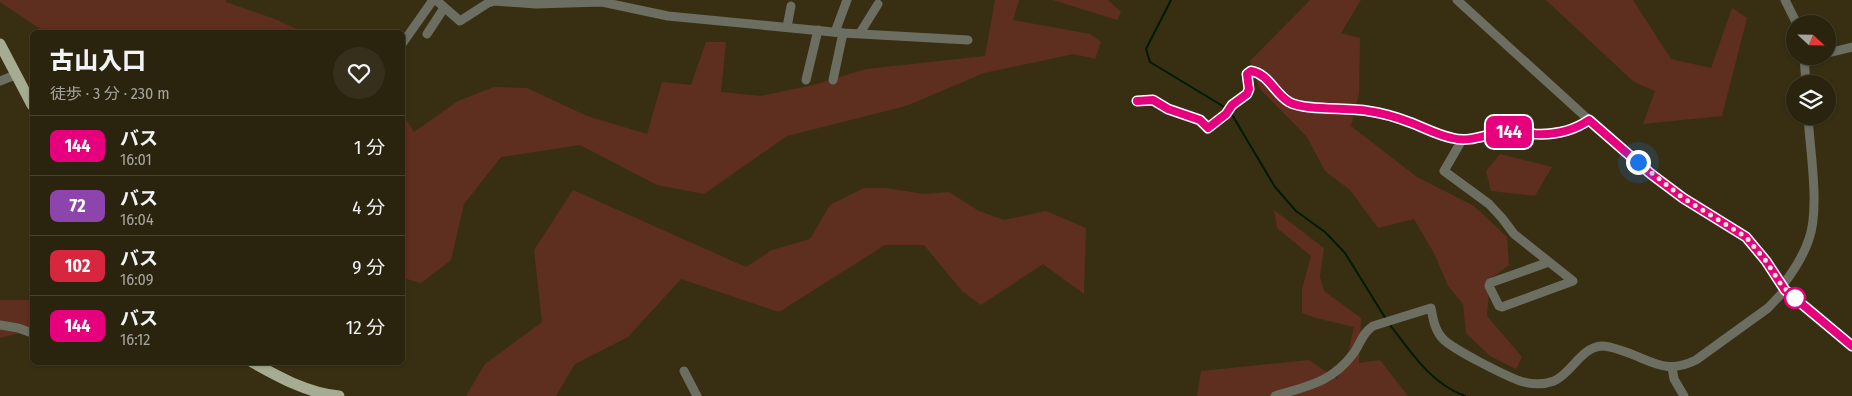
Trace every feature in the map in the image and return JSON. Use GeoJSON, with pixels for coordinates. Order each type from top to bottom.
{"type":"FeatureCollection","features":[{"type":"Feature","properties":{"kind":"main road"},"geometry":{"type":"LineString","coordinates":[[0,44],[30,101]]}},
{"type":"Feature","properties":{"kind":"main road"},"geometry":{"type":"LineString","coordinates":[[258,365],[302,388],[325,395],[339,396]]}},
{"type":"Feature","properties":{"kind":"street"},"geometry":{"type":"LineString","coordinates":[[405,40],[434,0],[460,21],[494,1],[536,4],[602,2],[668,16],[839,33],[968,40]]}},
{"type":"Feature","properties":{"kind":"street"},"geometry":{"type":"LineString","coordinates":[[833,80],[839,33],[847,0]]}},
{"type":"Feature","properties":{"kind":"street"},"geometry":{"type":"LineString","coordinates":[[1457,0],[1651,174],[1683,198],[1746,237],[1766,261],[1784,288],[1852,346]]}},
{"type":"Feature","properties":{"kind":"street"},"geometry":{"type":"LineString","coordinates":[[1785,0],[1792,15]]}},
{"type":"Feature","properties":{"kind":"street"},"geometry":{"type":"LineString","coordinates":[[860,33],[878,4]]}},
{"type":"Feature","properties":{"kind":"street"},"geometry":{"type":"LineString","coordinates":[[787,27],[791,6]]}},
{"type":"Feature","properties":{"kind":"street"},"geometry":{"type":"LineString","coordinates":[[427,34],[444,8]]}},
{"type":"Feature","properties":{"kind":"street"},"geometry":{"type":"LineString","coordinates":[[806,80],[818,30]]}},
{"type":"Feature","properties":{"kind":"street"},"geometry":{"type":"LineString","coordinates":[[1836,51],[1852,47]]}},
{"type":"Feature","properties":{"kind":"street"},"geometry":{"type":"LineString","coordinates":[[1137,101],[1153,100],[1168,109],[1200,120],[1208,128],[1226,114],[1232,105],[1247,94],[1249,89],[1247,74],[1251,71],[1263,76],[1289,102],[1301,105],[1366,110],[1408,122],[1447,137],[1462,140],[1482,138],[1503,132],[1537,134],[1564,131],[1589,120]]}},
{"type":"Feature","properties":{"kind":"street"},"geometry":{"type":"LineString","coordinates":[[0,81],[15,75]]}},
{"type":"Feature","properties":{"kind":"street"},"geometry":{"type":"LineString","coordinates":[[1275,396],[1310,386],[1336,373],[1356,350],[1366,332],[1373,326],[1431,308],[1438,332],[1443,339],[1459,350],[1521,381],[1535,384],[1556,380],[1587,351],[1601,346],[1622,350],[1660,365],[1672,367],[1685,365],[1696,360],[1768,308],[1795,270],[1809,238],[1814,211],[1809,125]]}},
{"type":"Feature","properties":{"kind":"street"},"geometry":{"type":"LineString","coordinates":[[1462,140],[1444,171],[1489,204],[1514,234],[1549,262],[1573,282],[1502,307],[1499,306],[1489,286],[1490,283],[1549,262]]}},
{"type":"Feature","properties":{"kind":"street"},"geometry":{"type":"LineString","coordinates":[[0,325],[30,332]]}},
{"type":"Feature","properties":{"kind":"street"},"geometry":{"type":"LineString","coordinates":[[1672,367],[1674,379],[1684,396]]}},
{"type":"Feature","properties":{"kind":"street"},"geometry":{"type":"LineString","coordinates":[[684,371],[697,396]]}},
{"type":"Feature","properties":{"kind":"shaded area"},"geometry":{"type":"Polygon","coordinates":[[[0,0],[226,0],[226,2],[275,19],[299,30],[42,30],[0,2],[0,0]]]}},
{"type":"Feature","properties":{"kind":"shaded area"},"geometry":{"type":"Polygon","coordinates":[[[995,0],[1019,0],[1013,20],[1090,34],[1101,42],[1095,59],[1074,54],[984,73],[906,106],[787,136],[704,194],[657,185],[580,145],[501,157],[464,204],[451,260],[421,283],[405,279],[405,118],[414,132],[458,101],[494,87],[527,88],[587,116],[647,134],[662,82],[691,85],[706,42],[726,42],[721,92],[761,96],[817,84],[866,69],[985,56],[995,0]]]}},
{"type":"Feature","properties":{"kind":"shaded area"},"geometry":{"type":"Polygon","coordinates":[[[1053,0],[1108,0],[1121,12],[1117,20],[1053,0]]]}},
{"type":"Feature","properties":{"kind":"shaded area"},"geometry":{"type":"Polygon","coordinates":[[[1310,0],[1361,0],[1341,33],[1360,38],[1359,93],[1351,126],[1417,177],[1474,206],[1507,237],[1509,265],[1490,279],[1487,316],[1522,357],[1516,369],[1490,356],[1466,333],[1463,304],[1448,286],[1435,255],[1414,219],[1378,228],[1350,190],[1325,171],[1307,137],[1259,88],[1250,61],[1310,0]]]}},
{"type":"Feature","properties":{"kind":"shaded area"},"geometry":{"type":"Polygon","coordinates":[[[1546,0],[1633,0],[1671,59],[1711,68],[1732,8],[1747,18],[1722,116],[1643,124],[1655,91],[1634,82],[1546,0]]]}},
{"type":"Feature","properties":{"kind":"shaded area"},"geometry":{"type":"Polygon","coordinates":[[[1500,154],[1552,167],[1535,196],[1491,191],[1486,171],[1500,154]]]}},
{"type":"Feature","properties":{"kind":"shaded area"},"geometry":{"type":"Polygon","coordinates":[[[864,188],[886,188],[924,194],[949,192],[979,211],[1004,220],[1046,211],[1086,228],[1084,294],[1043,264],[981,305],[962,291],[924,245],[885,245],[779,312],[681,279],[628,337],[575,364],[556,396],[466,396],[485,364],[542,322],[534,250],[573,190],[746,267],[772,250],[810,239],[830,205],[864,188]]]}},
{"type":"Feature","properties":{"kind":"shaded area"},"geometry":{"type":"Polygon","coordinates":[[[1274,210],[1324,248],[1320,277],[1324,291],[1361,318],[1359,363],[1380,360],[1408,396],[1197,396],[1201,371],[1309,360],[1337,379],[1348,353],[1354,327],[1302,313],[1302,289],[1311,256],[1277,228],[1274,210]]]}},
{"type":"Feature","properties":{"kind":"shaded area"},"geometry":{"type":"Polygon","coordinates":[[[0,300],[30,300],[30,333],[24,332],[0,338],[0,300]]]}},
{"type":"Feature","properties":{"kind":"waterway"},"geometry":{"type":"LineString","coordinates":[[1171,0],[1146,49],[1150,62],[1226,108]]}},
{"type":"Feature","properties":{"kind":"waterway"},"geometry":{"type":"LineString","coordinates":[[1231,113],[1275,187],[1296,211],[1325,232],[1345,253],[1386,319]]}},
{"type":"Feature","properties":{"kind":"waterway"},"geometry":{"type":"LineString","coordinates":[[1390,325],[1414,356],[1432,375],[1465,396]]}},
{"type":"Feature","properties":{"kind":"bus line","name":"144"},"geometry":{"type":"LineString","coordinates":[[1137,101],[1153,100],[1168,109],[1200,120],[1208,128],[1226,114],[1232,105],[1247,94],[1249,89],[1247,74],[1251,71],[1263,76],[1289,102],[1335,109],[1366,110],[1408,122],[1453,139],[1482,138],[1503,132],[1537,134],[1564,131],[1589,120],[1651,174],[1683,198],[1752,242],[1785,290],[1852,346]]}},
{"type":"Feature","properties":{"kind":"route"},"geometry":{"type":"LineString","coordinates":[[1638,162],[1683,198],[1752,242],[1785,290],[1799,301],[1795,298]]}}]}
